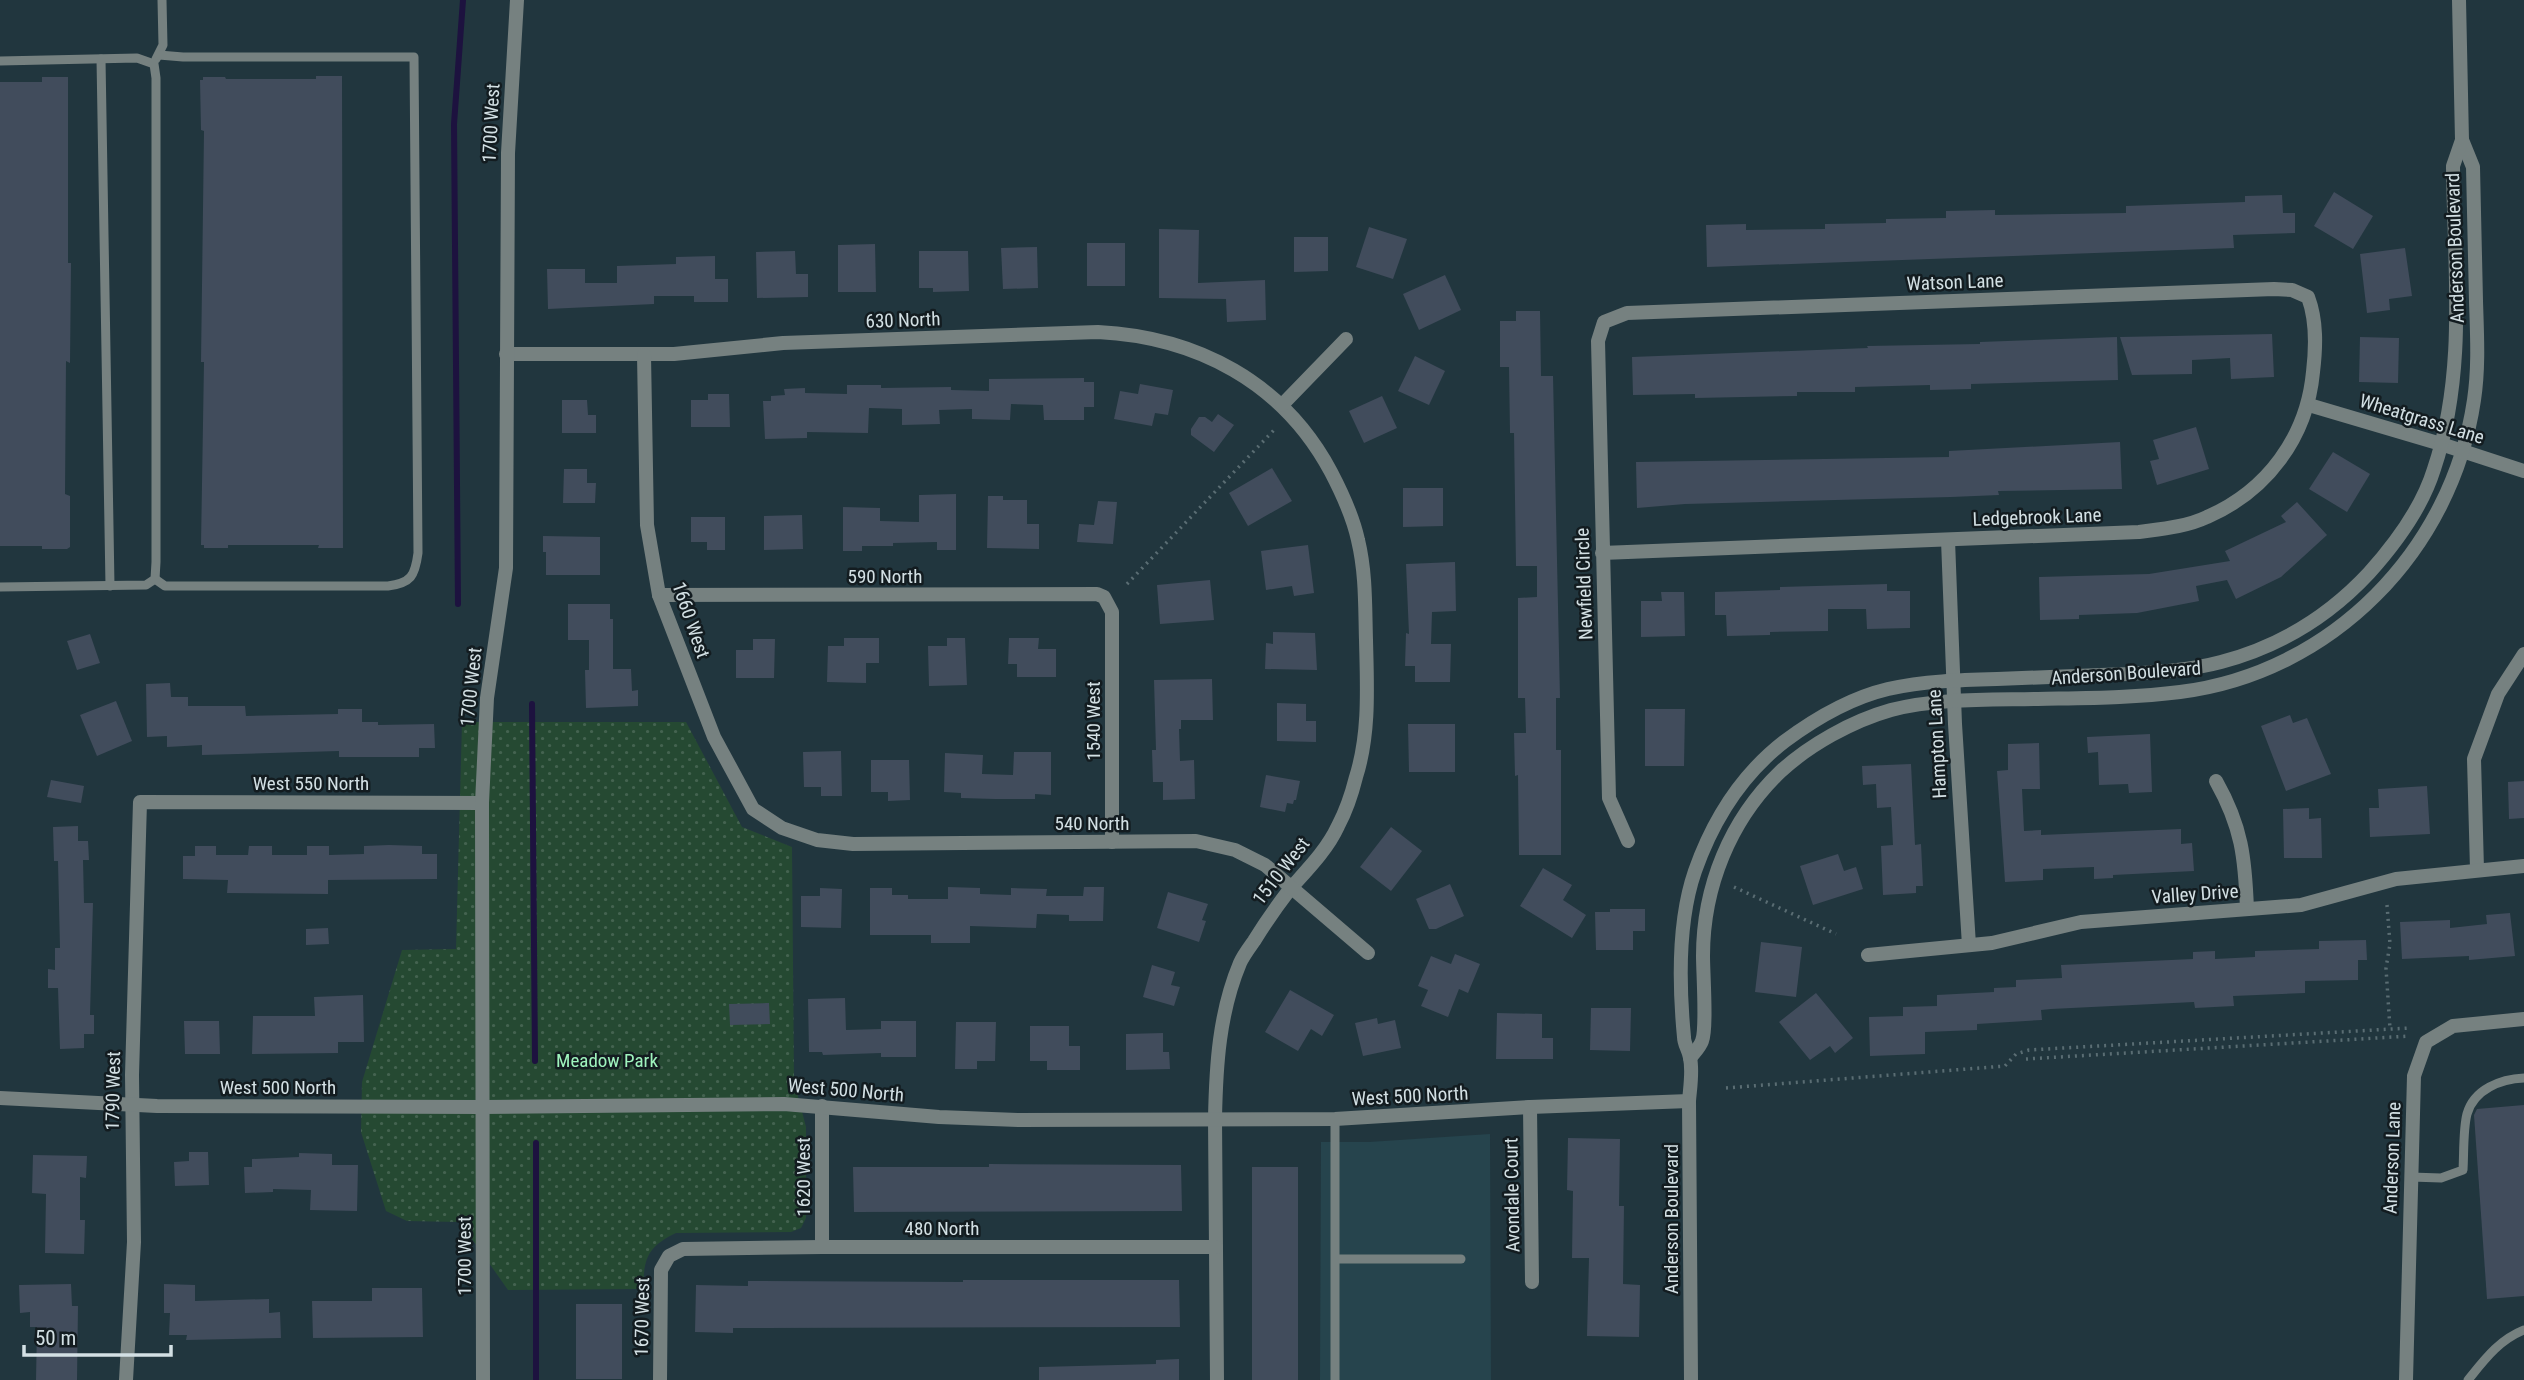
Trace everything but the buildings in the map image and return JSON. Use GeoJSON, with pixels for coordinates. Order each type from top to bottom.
{"type":"FeatureCollection","features":[{"type":"Feature","properties":{"kind":"street","name":"1700 West"},"geometry":{"type":"LineString","coordinates":[[483,1380],[482,803],[487,698],[506,568],[508,153],[517,0]]}},
{"type":"Feature","properties":{"kind":"street","name":"Anderson Boulevard"},"geometry":{"type":"LineString","coordinates":[[1692,1380],[1690,1058],[1684,1042],[1682,950],[1686,906],[1694,875],[1719,817],[1740,786],[1771,752],[1808,724],[1845,704],[1886,690],[1953,681],[2172,671],[2221,662],[2294,634],[2354,590],[2381,559],[2418,505],[2434,471],[2453,393],[2456,359],[2453,166],[2462,140],[2459,0]]}},
{"type":"Feature","properties":{"kind":"street","name":"Anderson Boulevard"},"geometry":{"type":"LineString","coordinates":[[1690,1058],[1703,1039],[1704,931],[1713,881],[1736,830],[1757,798],[1782,771],[1823,741],[1863,720],[1892,710],[1954,702],[2181,692],[2222,684],[2254,673],[2332,634],[2394,578],[2437,514],[2454,477],[2474,398],[2477,345],[2473,167],[2462,140]]}},
{"type":"Feature","properties":{"kind":"street","name":"Watson Lane"},"geometry":{"type":"LineString","coordinates":[[1604,323],[1627,313],[2274,289],[2292,290],[2308,297]]}},
{"type":"Feature","properties":{"kind":"street","name":"Ledgebrook Lane"},"geometry":{"type":"LineString","coordinates":[[1602,553],[2138,532],[2165,529],[2207,517],[2248,493],[2285,453],[2300,429],[2309,405],[2315,341],[2313,310],[2308,297]]}},
{"type":"Feature","properties":{"kind":"street","name":"Newfield Circle"},"geometry":{"type":"LineString","coordinates":[[1604,323],[1598,341],[1609,798],[1628,841]]}},
{"type":"Feature","properties":{"kind":"street","name":"630 North"},"geometry":{"type":"LineString","coordinates":[[506,354],[644,355],[783,343],[1084,333],[1131,334],[1164,340],[1198,352],[1228,367],[1282,405]]}},
{"type":"Feature","properties":{"kind":"street"},"geometry":{"type":"LineString","coordinates":[[1282,405],[1346,339]]}},
{"type":"Feature","properties":{"kind":"street","name":"1660 West"},"geometry":{"type":"LineString","coordinates":[[644,355],[647,525],[659,595],[714,737],[753,809],[782,828]]}},
{"type":"Feature","properties":{"kind":"street","name":"1510 West"},"geometry":{"type":"LineString","coordinates":[[1217,1380],[1215,1119],[1222,1021],[1240,962],[1272,912],[1320,854],[1338,827],[1357,775],[1366,725],[1364,574],[1358,539],[1342,492],[1319,450],[1282,405]]}},
{"type":"Feature","properties":{"kind":"street","name":"Wheatgrass Lane"},"geometry":{"type":"LineString","coordinates":[[2309,405],[2524,471]]}},
{"type":"Feature","properties":{"kind":"street","name":"Hampton Lane"},"geometry":{"type":"LineString","coordinates":[[1948,540],[1954,702],[1969,945]]}},
{"type":"Feature","properties":{"kind":"street","name":"590 North"},"geometry":{"type":"LineString","coordinates":[[659,595],[1097,594],[1108,600]]}},
{"type":"Feature","properties":{"kind":"street","name":"1540 West"},"geometry":{"type":"LineString","coordinates":[[1108,600],[1112,612],[1112,842]]}},
{"type":"Feature","properties":{"kind":"street"},"geometry":{"type":"LineString","coordinates":[[2477,869],[2474,759],[2494,703],[2508,676],[2524,654]]}},
{"type":"Feature","properties":{"kind":"street"},"geometry":{"type":"LineString","coordinates":[[2216,781],[2232,812],[2242,844],[2247,909]]}},
{"type":"Feature","properties":{"kind":"street","name":"West 550 North"},"geometry":{"type":"LineString","coordinates":[[140,802],[482,803]]}},
{"type":"Feature","properties":{"kind":"street","name":"1790 West"},"geometry":{"type":"LineString","coordinates":[[125,1380],[134,1242],[132,1105],[140,802]]}},
{"type":"Feature","properties":{"kind":"street","name":"540 North"},"geometry":{"type":"LineString","coordinates":[[782,828],[817,840],[853,844],[1196,841],[1235,850],[1265,865],[1368,953]]}},
{"type":"Feature","properties":{"kind":"street","name":"Valley Drive"},"geometry":{"type":"LineString","coordinates":[[1868,955],[2006,940],[2081,922],[2301,905],[2396,878],[2524,866]]}},
{"type":"Feature","properties":{"kind":"street","name":"Anderson Lane"},"geometry":{"type":"LineString","coordinates":[[2406,1380],[2414,1076],[2426,1042],[2453,1026],[2524,1019]]}},
{"type":"Feature","properties":{"kind":"street","name":"West 500 North"},"geometry":{"type":"LineString","coordinates":[[0,1098],[132,1105],[483,1107],[784,1104],[939,1117],[1019,1120],[1335,1119],[1689,1101]]}},
{"type":"Feature","properties":{"kind":"street","name":"1620 West"},"geometry":{"type":"LineString","coordinates":[[822,1106],[822,1247]]}},
{"type":"Feature","properties":{"kind":"street","name":"Avondale Court"},"geometry":{"type":"LineString","coordinates":[[1530,1107],[1532,1282]]}},
{"type":"Feature","properties":{"kind":"street","name":"480 North"},"geometry":{"type":"LineString","coordinates":[[669,1256],[683,1250],[700,1248],[1216,1247]]}},
{"type":"Feature","properties":{"kind":"street","name":"1670 West"},"geometry":{"type":"LineString","coordinates":[[660,1380],[659,1283],[661,1270],[669,1256]]}},
{"type":"Feature","properties":{"kind":"lane"},"geometry":{"type":"LineString","coordinates":[[155,579],[154,64],[163,45],[162,0]]}},
{"type":"Feature","properties":{"kind":"lane"},"geometry":{"type":"LineString","coordinates":[[155,579],[165,586],[388,586],[402,584],[410,579],[416,569],[418,553],[414,57],[159,55]]}},
{"type":"Feature","properties":{"kind":"lane"},"geometry":{"type":"LineString","coordinates":[[0,61],[137,58],[154,64]]}},
{"type":"Feature","properties":{"kind":"lane"},"geometry":{"type":"LineString","coordinates":[[101,59],[110,586]]}},
{"type":"Feature","properties":{"kind":"lane"},"geometry":{"type":"LineString","coordinates":[[0,587],[146,585],[155,579]]}},
{"type":"Feature","properties":{"kind":"lane"},"geometry":{"type":"LineString","coordinates":[[2411,1177],[2441,1178],[2463,1170],[2467,1114],[2478,1097],[2500,1082],[2524,1078]]}},
{"type":"Feature","properties":{"kind":"lane"},"geometry":{"type":"LineString","coordinates":[[1335,1119],[1335,1380]]}},
{"type":"Feature","properties":{"kind":"lane"},"geometry":{"type":"LineString","coordinates":[[1336,1259],[1461,1259]]}},
{"type":"Feature","properties":{"kind":"lane"},"geometry":{"type":"LineString","coordinates":[[2468,1380],[2508,1336],[2524,1330]]}},
{"type":"Feature","properties":{"kind":"path"},"geometry":{"type":"LineString","coordinates":[[1127,584],[1274,430]]}},
{"type":"Feature","properties":{"kind":"path"},"geometry":{"type":"LineString","coordinates":[[1734,887],[1836,934]]}},
{"type":"Feature","properties":{"kind":"path"},"geometry":{"type":"LineString","coordinates":[[2387,905],[2390,944],[2386,968],[2390,1029]]}},
{"type":"Feature","properties":{"kind":"path"},"geometry":{"type":"LineString","coordinates":[[1726,1088],[2005,1066],[2016,1054],[2029,1050],[2409,1028]]}},
{"type":"Feature","properties":{"kind":"path"},"geometry":{"type":"LineString","coordinates":[[2026,1059],[2390,1038],[2416,1034]]}},
{"type":"Feature","properties":{"kind":"shaded area"},"geometry":{"type":"Polygon","coordinates":[[[1490,1134],[1491,1380],[1320,1380],[1321,1142],[1369,1142],[1490,1134]]]}},
{"type":"Feature","properties":{"kind":"green space","name":"Meadow Park"},"geometry":{"type":"Polygon","coordinates":[[[462,722],[686,722],[742,827],[792,847],[794,1081],[806,1127],[806,1218],[801,1228],[791,1232],[676,1233],[659,1243],[649,1255],[643,1289],[508,1290],[460,1222],[407,1221],[386,1211],[361,1132],[362,1082],[402,950],[456,949],[462,722]]]}},
{"type":"Feature","properties":{"kind":"waterway"},"geometry":{"type":"LineString","coordinates":[[458,604],[454,124],[463,0]]}},
{"type":"Feature","properties":{"kind":"waterway"},"geometry":{"type":"LineString","coordinates":[[532,704],[535,1061]]}},
{"type":"Feature","properties":{"kind":"waterway"},"geometry":{"type":"LineString","coordinates":[[536,1143],[536,1380]]}}]}
